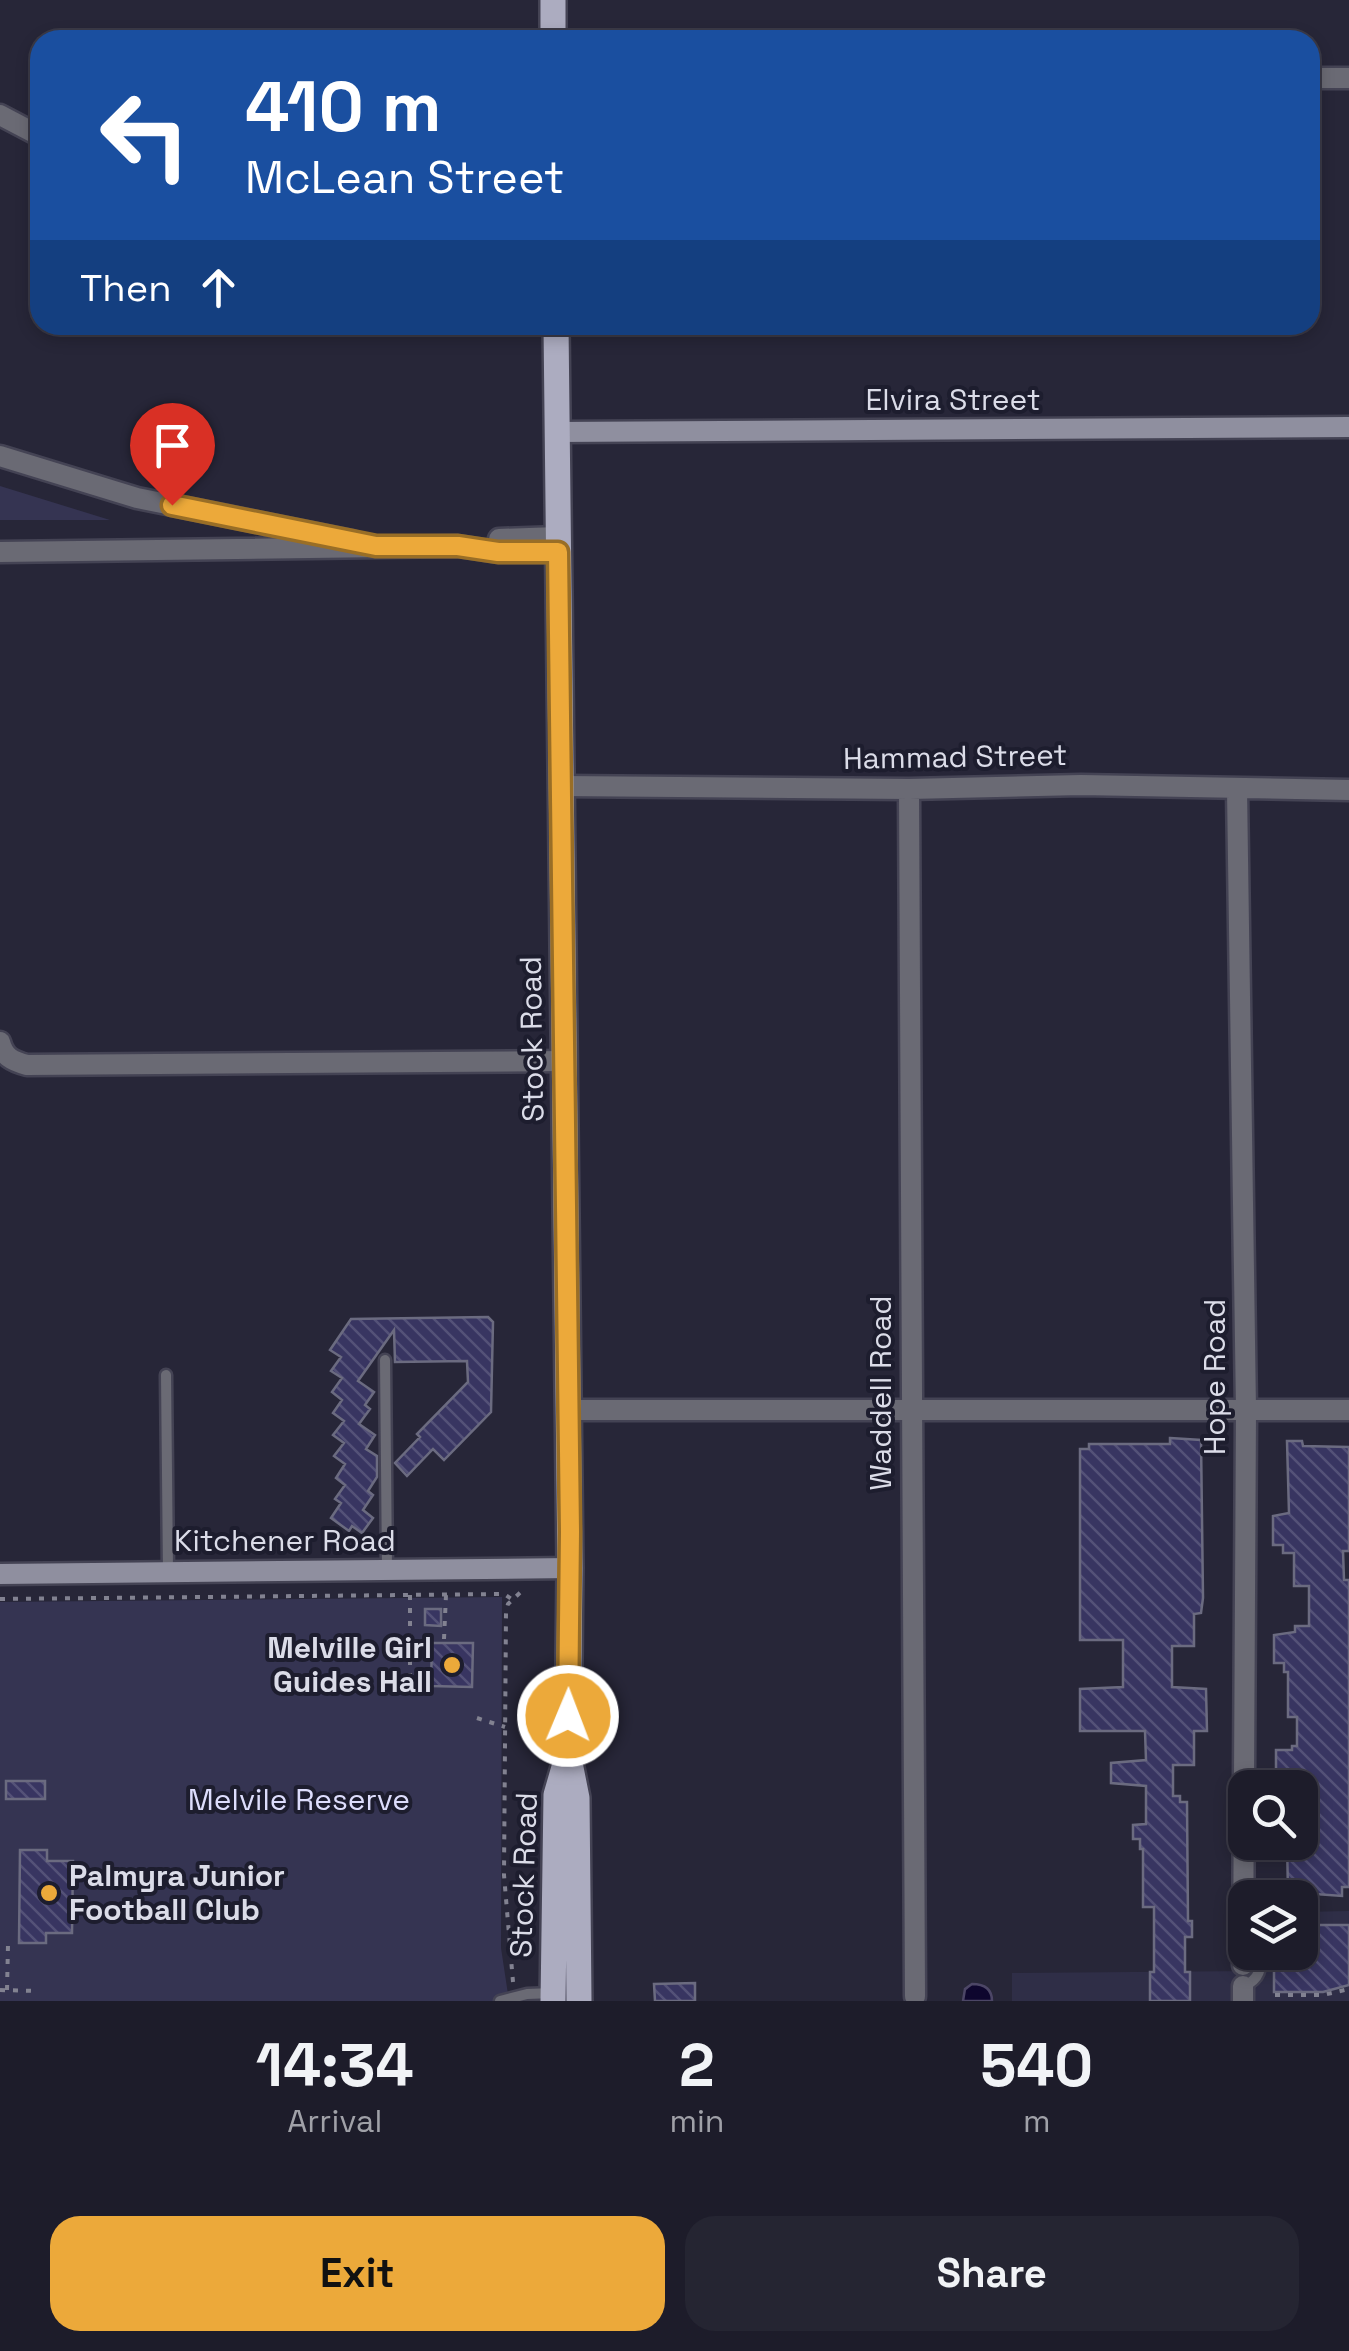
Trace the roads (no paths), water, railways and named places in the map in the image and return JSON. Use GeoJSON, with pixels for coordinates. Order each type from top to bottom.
{"type":"FeatureCollection","features":[{"type":"Feature","properties":{"kind":"main road"},"geometry":{"type":"LineString","coordinates":[[553,0],[553,30]]}},
{"type":"Feature","properties":{"kind":"main road","name":"Stock Road"},"geometry":{"type":"LineString","coordinates":[[556,335],[570,1568],[568,1753],[556,1795],[566,1997]]}},
{"type":"Feature","properties":{"kind":"street"},"geometry":{"type":"LineString","coordinates":[[1320,78],[1349,78]]}},
{"type":"Feature","properties":{"kind":"street"},"geometry":{"type":"LineString","coordinates":[[0,115],[30,131]]}},
{"type":"Feature","properties":{"kind":"street","name":"Elvira Street"},"geometry":{"type":"LineString","coordinates":[[557,432],[1349,427]]}},
{"type":"Feature","properties":{"kind":"street"},"geometry":{"type":"LineString","coordinates":[[0,456],[138,498],[376,546]]}},
{"type":"Feature","properties":{"kind":"street"},"geometry":{"type":"LineString","coordinates":[[0,552],[458,546],[498,552],[558,544]]}},
{"type":"Feature","properties":{"kind":"street","name":"Hammad Street"},"geometry":{"type":"LineString","coordinates":[[562,786],[909,789],[1081,785],[1349,790]]}},
{"type":"Feature","properties":{"kind":"street","name":"Waddell Road"},"geometry":{"type":"LineString","coordinates":[[909,789],[916,1996]]}},
{"type":"Feature","properties":{"kind":"street","name":"Hope Road"},"geometry":{"type":"LineString","coordinates":[[1237,789],[1246,1410],[1243,1984]]}},
{"type":"Feature","properties":{"kind":"street"},"geometry":{"type":"LineString","coordinates":[[0,1042],[3,1052],[14,1062],[27,1065],[565,1061]]}},
{"type":"Feature","properties":{"kind":"street"},"geometry":{"type":"LineString","coordinates":[[568,1410],[1349,1410]]}},
{"type":"Feature","properties":{"kind":"street","name":"Kitchener Road"},"geometry":{"type":"LineString","coordinates":[[0,1574],[570,1568]]}},
{"type":"Feature","properties":{"kind":"lane"},"geometry":{"type":"LineString","coordinates":[[384,1360],[387,1570]]}},
{"type":"Feature","properties":{"kind":"lane"},"geometry":{"type":"LineString","coordinates":[[166,1375],[168,1572]]}},
{"type":"Feature","properties":{"kind":"lane"},"geometry":{"type":"LineString","coordinates":[[1243,1984],[1254,1982],[1260,1970]]}},
{"type":"Feature","properties":{"kind":"lane"},"geometry":{"type":"LineString","coordinates":[[500,2001],[527,1994],[566,1997]]}},
{"type":"Feature","properties":{"kind":"water"},"geometry":{"type":"Polygon","coordinates":[[[972,1984],[986,1988],[992,2001],[963,2001],[965,1989],[972,1984]]]}},
{"type":"Feature","properties":{"kind":"place","name":"Melville Girl Guides Hall"},"geometry":{"type":"Point","coordinates":[452,1665]}},
{"type":"Feature","properties":{"kind":"place","name":"Palmyra Junior Football Club"},"geometry":{"type":"Point","coordinates":[49,1893]}},
{"type":"Feature","properties":{"kind":"park label","name":"Melvile Reserve"},"geometry":{"type":"Point","coordinates":[299,1800]}}]}
